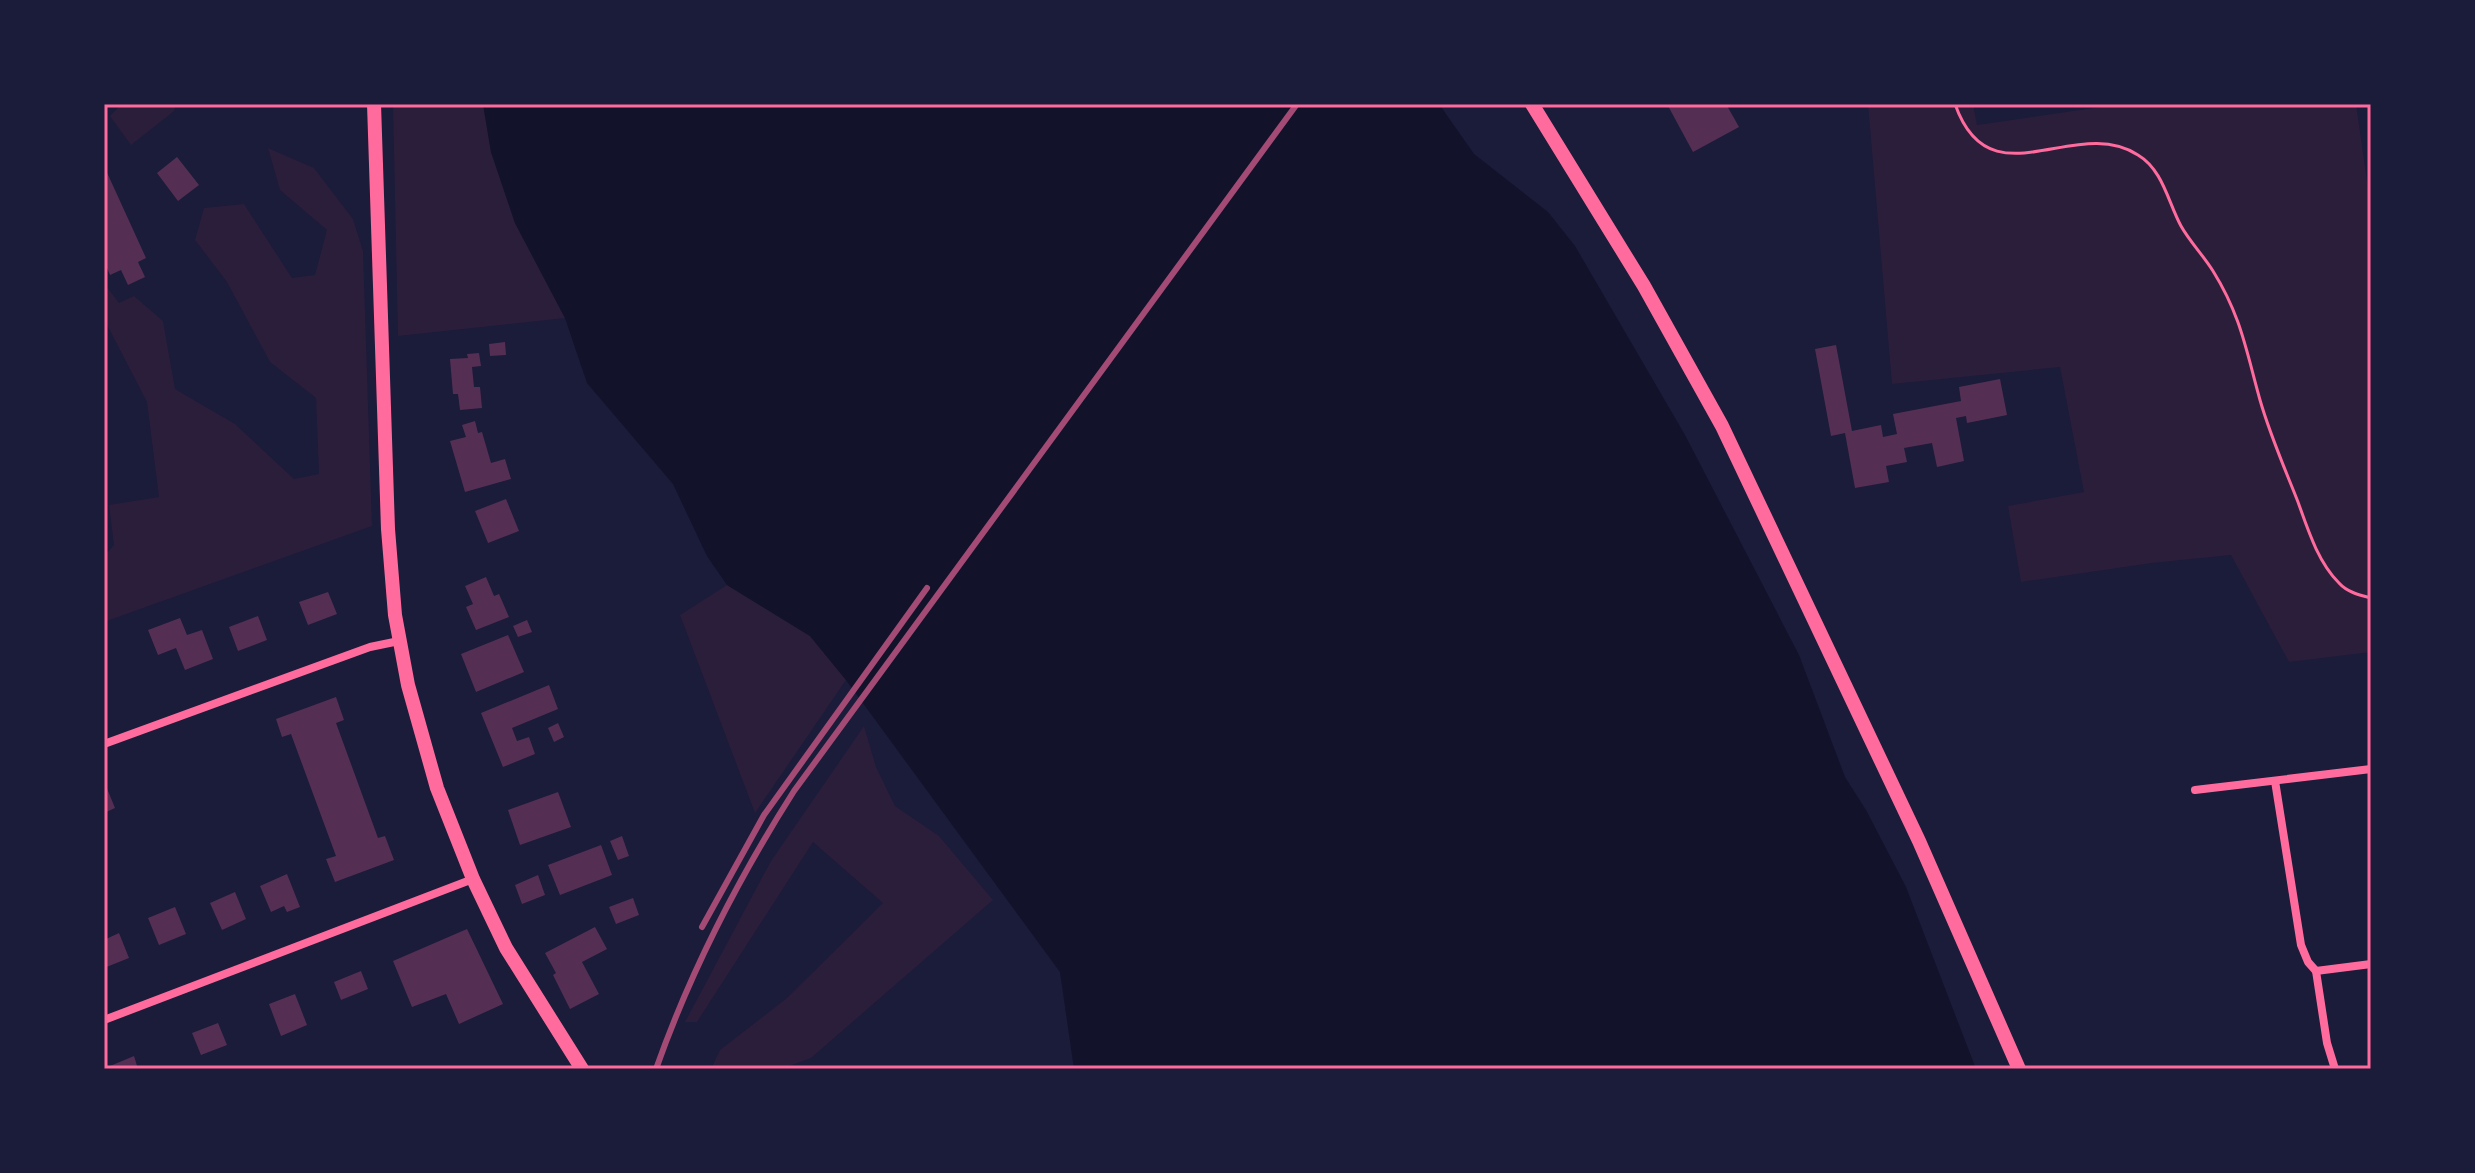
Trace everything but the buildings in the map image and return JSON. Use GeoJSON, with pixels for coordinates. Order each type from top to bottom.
{"type":"FeatureCollection","features":[{"type":"Feature","properties":{"kind":"main road"},"geometry":{"type":"LineString","coordinates":[[374,104],[391,585],[408,685],[437,788],[473,879],[506,948],[582,1069]]}},
{"type":"Feature","properties":{"kind":"main road"},"geometry":{"type":"LineString","coordinates":[[1532,104],[1637,274],[1722,426],[1919,841],[2019,1069]]}},
{"type":"Feature","properties":{"kind":"street"},"geometry":{"type":"LineString","coordinates":[[104,744],[370,647],[399,641]]}},
{"type":"Feature","properties":{"kind":"street"},"geometry":{"type":"LineString","coordinates":[[2195,790],[2371,769]]}},
{"type":"Feature","properties":{"kind":"street"},"geometry":{"type":"LineString","coordinates":[[2275,781],[2301,945],[2308,962],[2316,971],[2327,1043],[2335,1069]]}},
{"type":"Feature","properties":{"kind":"street"},"geometry":{"type":"LineString","coordinates":[[104,1020],[473,879]]}},
{"type":"Feature","properties":{"kind":"street"},"geometry":{"type":"LineString","coordinates":[[2316,971],[2371,964]]}},
{"type":"Feature","properties":{"kind":"path"},"geometry":{"type":"LineString","coordinates":[[1955,104],[1968,134],[2002,153],[2029,154],[2096,142],[2115,144],[2138,154],[2149,164],[2158,175],[2181,226],[2228,296],[2242,329],[2260,403],[2320,556],[2341,586],[2371,598]]}},
{"type":"Feature","properties":{"kind":"shaded area"},"geometry":{"type":"Polygon","coordinates":[[[122,104],[176,104],[174,111],[131,145],[110,116],[122,104]]]}},
{"type":"Feature","properties":{"kind":"shaded area"},"geometry":{"type":"Polygon","coordinates":[[[393,104],[483,104],[491,152],[515,223],[565,318],[398,336],[393,104]]]}},
{"type":"Feature","properties":{"kind":"shaded area"},"geometry":{"type":"Polygon","coordinates":[[[483,104],[1439,104],[1474,154],[1548,212],[1575,246],[1685,435],[1799,655],[1845,777],[1906,887],[1976,1069],[1074,1069],[1060,972],[846,680],[810,636],[727,585],[707,556],[673,484],[587,383],[565,318],[515,223],[491,152],[483,104]]]}},
{"type":"Feature","properties":{"kind":"shaded area"},"geometry":{"type":"Polygon","coordinates":[[[1868,104],[1973,104],[1977,125],[2121,104],[2356,104],[2371,209],[2371,652],[2289,662],[2231,555],[2021,582],[2008,506],[2084,492],[2060,367],[1892,384],[1868,104]]]}},
{"type":"Feature","properties":{"kind":"shaded area"},"geometry":{"type":"Polygon","coordinates":[[[268,148],[314,168],[353,219],[363,251],[372,526],[104,622],[104,556],[114,545],[109,505],[159,497],[147,402],[104,319],[104,283],[119,303],[134,296],[163,321],[175,389],[235,424],[294,479],[319,474],[316,398],[270,362],[227,282],[195,240],[204,208],[244,204],[292,278],[315,275],[327,230],[280,190],[268,148]]]}},
{"type":"Feature","properties":{"kind":"shaded area"},"geometry":{"type":"Polygon","coordinates":[[[727,585],[810,636],[846,680],[755,813],[680,615],[727,585]]]}},
{"type":"Feature","properties":{"kind":"shaded area"},"geometry":{"type":"Polygon","coordinates":[[[864,726],[876,767],[895,806],[939,836],[993,900],[811,1058],[781,1069],[711,1069],[720,1050],[787,998],[883,903],[813,842],[697,1022],[685,1022],[771,861],[864,726]]]}},
{"type":"Feature","properties":{"kind":"railway"},"geometry":{"type":"LineString","coordinates":[[656,1069],[684,996],[717,926],[794,791],[1297,104]]}},
{"type":"Feature","properties":{"kind":"railway"},"geometry":{"type":"LineString","coordinates":[[702,927],[764,815],[927,588]]}}]}
